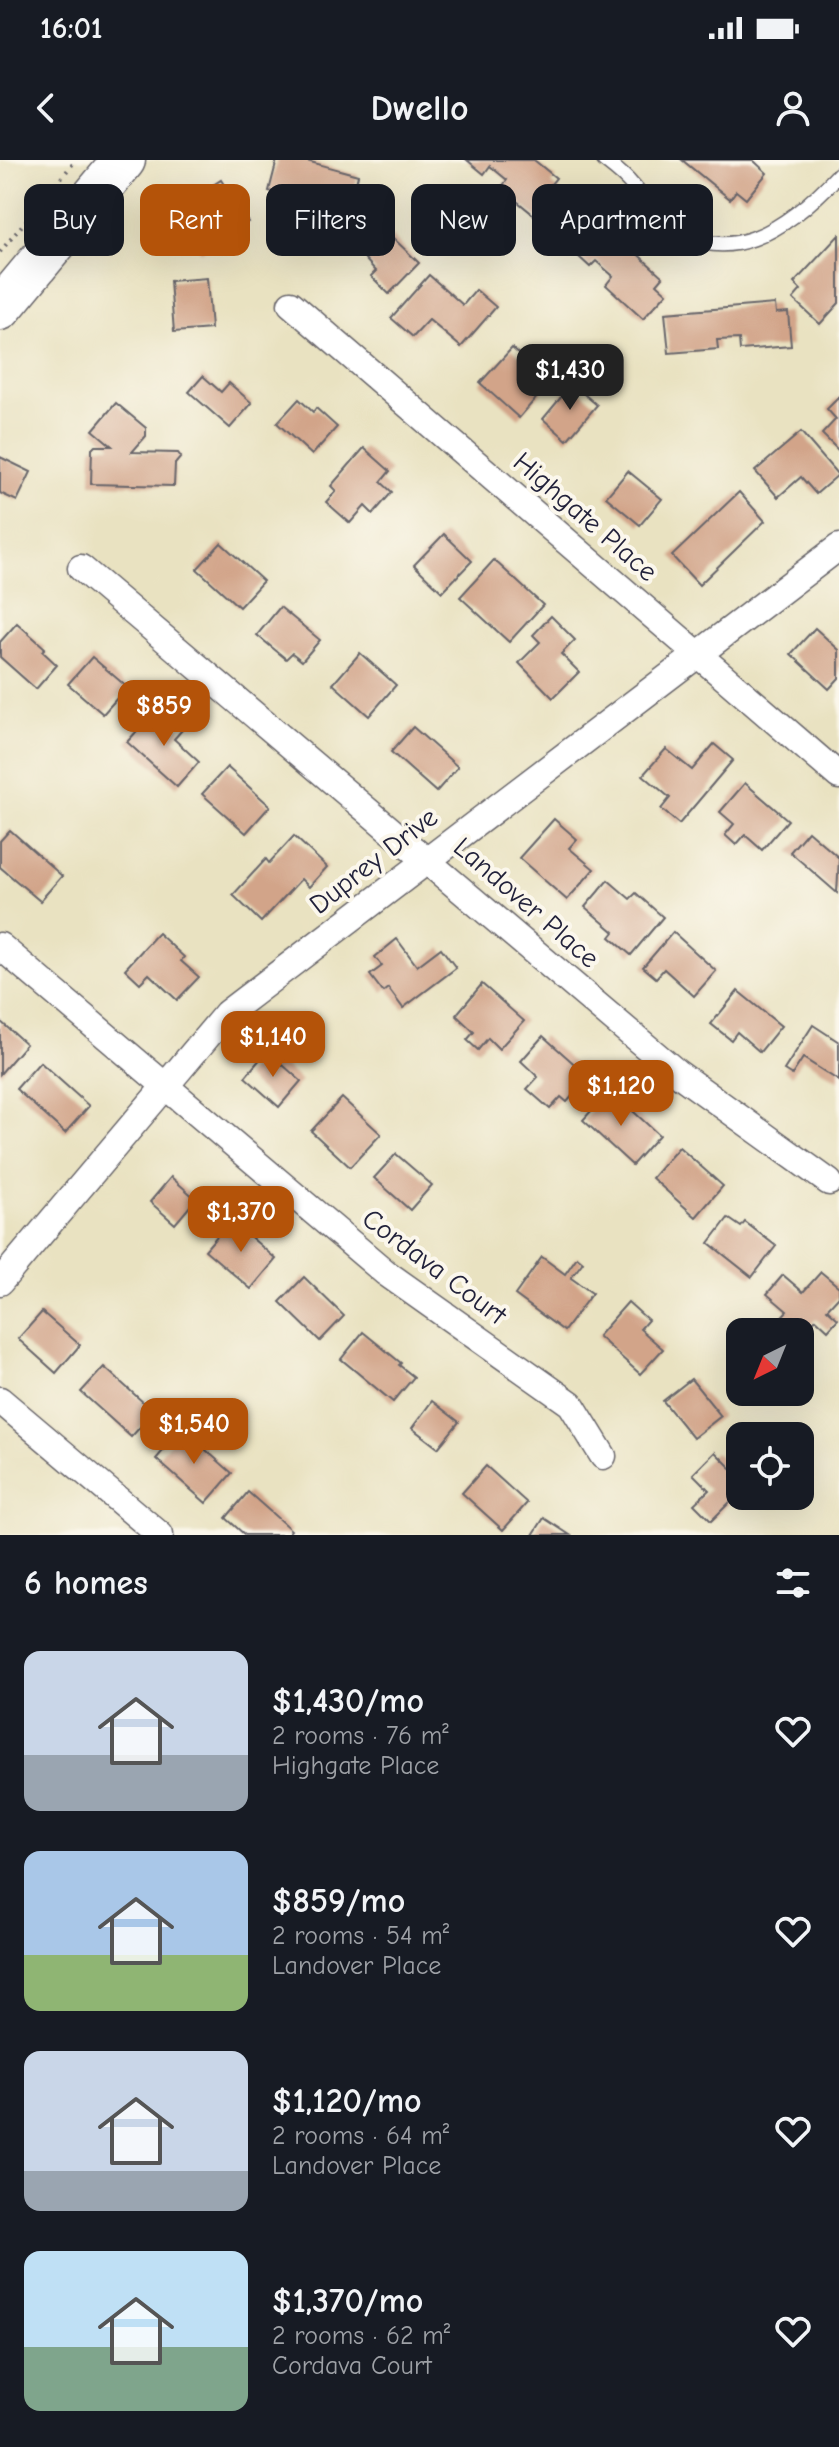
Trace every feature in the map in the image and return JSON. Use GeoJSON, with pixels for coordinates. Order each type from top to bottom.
{"type":"FeatureCollection","features":[{"type":"Feature","properties":{"kind":"main road"},"geometry":{"type":"LineString","coordinates":[[0,309],[124,160]]}},
{"type":"Feature","properties":{"kind":"street","name":"Highgate Place"},"geometry":{"type":"LineString","coordinates":[[291,304],[839,776]]}},
{"type":"Feature","properties":{"kind":"street","name":"Duprey Drive"},"geometry":{"type":"LineString","coordinates":[[0,1282],[227,1013],[839,547]]}},
{"type":"Feature","properties":{"kind":"street","name":"Landover Place"},"geometry":{"type":"LineString","coordinates":[[81,568],[676,1072],[829,1182]]}},
{"type":"Feature","properties":{"kind":"street","name":"Cordava Court"},"geometry":{"type":"LineString","coordinates":[[0,946],[386,1273],[571,1404],[603,1456]]}},
{"type":"Feature","properties":{"kind":"street"},"geometry":{"type":"LineString","coordinates":[[0,1400],[160,1535]]}},
{"type":"Feature","properties":{"kind":"lane"},"geometry":{"type":"LineString","coordinates":[[604,160],[630,182],[657,215],[695,242],[740,244],[779,227],[812,204],[839,174]]}},
{"type":"Feature","properties":{"kind":"path"},"geometry":{"type":"LineString","coordinates":[[0,252],[76,160]]}},
{"type":"Feature","properties":{"kind":"building"},"geometry":{"type":"Polygon","coordinates":[[[277,160],[303,160],[358,175],[356,184],[271,184],[277,160]]]}},
{"type":"Feature","properties":{"kind":"building"},"geometry":{"type":"Polygon","coordinates":[[[467,160],[534,160],[556,178],[551,184],[532,184],[532,213],[516,200],[516,184],[504,184],[507,180],[490,166],[484,174],[467,160]]]}},
{"type":"Feature","properties":{"kind":"building"},"geometry":{"type":"Polygon","coordinates":[[[682,160],[753,160],[767,173],[746,199],[736,191],[730,199],[682,160]]]}},
{"type":"Feature","properties":{"kind":"building"},"geometry":{"type":"Polygon","coordinates":[[[839,235],[839,303],[820,324],[793,299],[801,290],[794,283],[839,235]]]}},
{"type":"Feature","properties":{"kind":"building"},"geometry":{"type":"Polygon","coordinates":[[[395,240],[419,263],[389,294],[371,276],[376,271],[365,259],[368,256],[395,256],[395,240]]]}},
{"type":"Feature","properties":{"kind":"building"},"geometry":{"type":"Polygon","coordinates":[[[578,256],[640,256],[663,277],[657,284],[667,293],[643,319],[606,285],[613,276],[596,261],[590,267],[578,256]]]}},
{"type":"Feature","properties":{"kind":"building"},"geometry":{"type":"Polygon","coordinates":[[[429,275],[463,305],[476,290],[496,307],[461,347],[429,320],[413,337],[391,318],[429,275]]]}},
{"type":"Feature","properties":{"kind":"building"},"geometry":{"type":"Polygon","coordinates":[[[207,278],[211,329],[174,332],[170,281],[207,278]]]}},
{"type":"Feature","properties":{"kind":"building"},"geometry":{"type":"Polygon","coordinates":[[[775,304],[776,313],[788,312],[791,346],[740,350],[739,339],[717,340],[718,349],[669,353],[665,313],[775,304]]]}},
{"type":"Feature","properties":{"kind":"building"},"geometry":{"type":"Polygon","coordinates":[[[512,348],[550,382],[519,418],[480,383],[512,348]]]}},
{"type":"Feature","properties":{"kind":"building"},"geometry":{"type":"Polygon","coordinates":[[[203,376],[221,392],[229,383],[252,403],[230,428],[189,392],[203,376]]]}},
{"type":"Feature","properties":{"kind":"building"},"geometry":{"type":"Polygon","coordinates":[[[572,384],[597,405],[567,440],[543,419],[572,384]]]}},
{"type":"Feature","properties":{"kind":"building"},"geometry":{"type":"Polygon","coordinates":[[[839,397],[839,451],[822,434],[836,419],[827,409],[839,397]]]}},
{"type":"Feature","properties":{"kind":"building"},"geometry":{"type":"Polygon","coordinates":[[[299,399],[313,412],[316,408],[337,427],[312,455],[277,423],[299,399]]]}},
{"type":"Feature","properties":{"kind":"building"},"geometry":{"type":"Polygon","coordinates":[[[116,403],[146,428],[146,436],[132,452],[178,453],[181,457],[175,464],[174,486],[91,484],[92,449],[95,446],[112,446],[93,430],[116,403]]]}},
{"type":"Feature","properties":{"kind":"building"},"geometry":{"type":"Polygon","coordinates":[[[801,432],[838,475],[816,494],[801,477],[778,497],[755,471],[801,432]]]}},
{"type":"Feature","properties":{"kind":"building"},"geometry":{"type":"Polygon","coordinates":[[[364,448],[390,471],[381,482],[392,492],[373,514],[365,506],[350,523],[326,502],[336,491],[331,486],[364,448]]]}},
{"type":"Feature","properties":{"kind":"building"},"geometry":{"type":"Polygon","coordinates":[[[0,457],[31,472],[17,501],[0,493],[0,457]]]}},
{"type":"Feature","properties":{"kind":"building"},"geometry":{"type":"Polygon","coordinates":[[[628,471],[662,499],[640,525],[606,497],[628,471]]]}},
{"type":"Feature","properties":{"kind":"building"},"geometry":{"type":"Polygon","coordinates":[[[739,492],[765,521],[699,585],[672,556],[739,492]]]}},
{"type":"Feature","properties":{"kind":"building"},"geometry":{"type":"Polygon","coordinates":[[[444,534],[472,561],[442,592],[414,565],[444,534]]]}},
{"type":"Feature","properties":{"kind":"building"},"geometry":{"type":"Polygon","coordinates":[[[221,543],[263,581],[239,607],[197,569],[221,543]]]}},
{"type":"Feature","properties":{"kind":"building"},"geometry":{"type":"Polygon","coordinates":[[[494,560],[543,605],[509,642],[460,597],[494,560]]]}},
{"type":"Feature","properties":{"kind":"building"},"geometry":{"type":"Polygon","coordinates":[[[280,607],[320,640],[302,661],[292,653],[286,659],[257,635],[280,607]]]}},
{"type":"Feature","properties":{"kind":"building"},"geometry":{"type":"Polygon","coordinates":[[[551,616],[575,640],[561,654],[579,672],[553,698],[519,663],[540,642],[533,635],[551,616]]]}},
{"type":"Feature","properties":{"kind":"building"},"geometry":{"type":"Polygon","coordinates":[[[17,623],[45,648],[42,651],[57,665],[36,689],[0,657],[0,642],[17,623]]]}},
{"type":"Feature","properties":{"kind":"building"},"geometry":{"type":"Polygon","coordinates":[[[815,628],[839,650],[839,678],[829,689],[791,654],[815,628]]]}},
{"type":"Feature","properties":{"kind":"building"},"geometry":{"type":"Polygon","coordinates":[[[360,653],[396,685],[369,716],[333,684],[360,653]]]}},
{"type":"Feature","properties":{"kind":"building"},"geometry":{"type":"Polygon","coordinates":[[[92,657],[127,687],[103,714],[68,684],[92,657]]]}},
{"type":"Feature","properties":{"kind":"building"},"geometry":{"type":"Polygon","coordinates":[[[158,708],[182,730],[174,739],[199,762],[177,787],[127,742],[158,708]]]}},
{"type":"Feature","properties":{"kind":"building"},"geometry":{"type":"Polygon","coordinates":[[[413,727],[458,767],[436,792],[391,752],[413,727]]]}},
{"type":"Feature","properties":{"kind":"building"},"geometry":{"type":"Polygon","coordinates":[[[714,744],[733,760],[679,824],[661,809],[670,798],[643,775],[666,749],[692,770],[714,744]]]}},
{"type":"Feature","properties":{"kind":"building"},"geometry":{"type":"Polygon","coordinates":[[[227,767],[270,806],[246,833],[202,794],[227,767]]]}},
{"type":"Feature","properties":{"kind":"building"},"geometry":{"type":"Polygon","coordinates":[[[745,783],[788,820],[762,850],[745,835],[736,845],[725,835],[734,824],[720,812],[745,783]]]}},
{"type":"Feature","properties":{"kind":"building"},"geometry":{"type":"Polygon","coordinates":[[[554,819],[577,839],[569,848],[594,869],[567,900],[519,858],[554,819]]]}},
{"type":"Feature","properties":{"kind":"building"},"geometry":{"type":"Polygon","coordinates":[[[10,830],[62,876],[40,901],[0,867],[0,841],[10,830]]]}},
{"type":"Feature","properties":{"kind":"building"},"geometry":{"type":"Polygon","coordinates":[[[808,831],[839,858],[837,893],[790,852],[808,831]]]}},
{"type":"Feature","properties":{"kind":"building"},"geometry":{"type":"Polygon","coordinates":[[[294,836],[327,867],[309,887],[301,879],[261,922],[233,895],[266,859],[269,863],[294,836]]]}},
{"type":"Feature","properties":{"kind":"building"},"geometry":{"type":"Polygon","coordinates":[[[608,880],[630,899],[636,893],[663,917],[631,955],[610,937],[614,932],[585,907],[608,880]]]}},
{"type":"Feature","properties":{"kind":"building"},"geometry":{"type":"Polygon","coordinates":[[[673,932],[716,971],[694,996],[664,969],[656,978],[643,967],[673,932]]]}},
{"type":"Feature","properties":{"kind":"building"},"geometry":{"type":"Polygon","coordinates":[[[158,933],[184,957],[181,961],[199,977],[177,1000],[149,974],[140,983],[125,969],[158,933]]]}},
{"type":"Feature","properties":{"kind":"building"},"geometry":{"type":"Polygon","coordinates":[[[397,939],[417,966],[441,948],[456,968],[403,1008],[388,988],[383,992],[370,975],[382,966],[375,957],[397,939]]]}},
{"type":"Feature","properties":{"kind":"building"},"geometry":{"type":"Polygon","coordinates":[[[482,984],[524,1021],[499,1049],[488,1038],[478,1050],[467,1040],[474,1032],[456,1015],[482,984]]]}},
{"type":"Feature","properties":{"kind":"building"},"geometry":{"type":"Polygon","coordinates":[[[738,991],[781,1026],[760,1052],[737,1032],[731,1040],[711,1024],[738,991]]]}},
{"type":"Feature","properties":{"kind":"building"},"geometry":{"type":"Polygon","coordinates":[[[0,1021],[26,1044],[0,1074],[0,1021]]]}},
{"type":"Feature","properties":{"kind":"building"},"geometry":{"type":"Polygon","coordinates":[[[813,1025],[839,1042],[839,1081],[803,1058],[792,1075],[784,1070],[813,1025]]]}},
{"type":"Feature","properties":{"kind":"building"},"geometry":{"type":"Polygon","coordinates":[[[543,1036],[589,1077],[567,1102],[561,1097],[550,1109],[527,1089],[538,1077],[521,1061],[543,1036]]]}},
{"type":"Feature","properties":{"kind":"building"},"geometry":{"type":"Polygon","coordinates":[[[267,1051],[301,1081],[279,1107],[245,1077],[267,1051]]]}},
{"type":"Feature","properties":{"kind":"building"},"geometry":{"type":"Polygon","coordinates":[[[40,1062],[89,1106],[65,1133],[16,1089],[40,1062]]]}},
{"type":"Feature","properties":{"kind":"building"},"geometry":{"type":"Polygon","coordinates":[[[610,1090],[659,1135],[632,1165],[583,1120],[610,1090]]]}},
{"type":"Feature","properties":{"kind":"building"},"geometry":{"type":"Polygon","coordinates":[[[342,1098],[381,1134],[350,1167],[311,1131],[342,1098]]]}},
{"type":"Feature","properties":{"kind":"building"},"geometry":{"type":"Polygon","coordinates":[[[679,1147],[723,1186],[696,1217],[652,1178],[679,1147]]]}},
{"type":"Feature","properties":{"kind":"building"},"geometry":{"type":"Polygon","coordinates":[[[396,1154],[432,1185],[410,1210],[374,1178],[396,1154]]]}},
{"type":"Feature","properties":{"kind":"building"},"geometry":{"type":"Polygon","coordinates":[[[171,1177],[196,1199],[175,1224],[150,1202],[171,1177]]]}},
{"type":"Feature","properties":{"kind":"building"},"geometry":{"type":"Polygon","coordinates":[[[728,1218],[741,1227],[745,1222],[776,1246],[752,1277],[709,1243],[728,1218]]]}},
{"type":"Feature","properties":{"kind":"building"},"geometry":{"type":"Polygon","coordinates":[[[231,1220],[276,1259],[251,1289],[205,1250],[231,1220]]]}},
{"type":"Feature","properties":{"kind":"building"},"geometry":{"type":"Polygon","coordinates":[[[542,1257],[565,1274],[577,1257],[583,1262],[571,1278],[592,1293],[564,1331],[515,1295],[542,1257]]]}},
{"type":"Feature","properties":{"kind":"building"},"geometry":{"type":"Polygon","coordinates":[[[821,1272],[839,1287],[839,1296],[827,1309],[838,1319],[828,1330],[816,1319],[814,1321],[814,1318],[781,1318],[787,1311],[767,1294],[783,1275],[803,1292],[821,1272]]]}},
{"type":"Feature","properties":{"kind":"building"},"geometry":{"type":"Polygon","coordinates":[[[304,1277],[344,1316],[320,1341],[280,1302],[304,1277]]]}},
{"type":"Feature","properties":{"kind":"building"},"geometry":{"type":"Polygon","coordinates":[[[628,1302],[648,1320],[640,1329],[663,1349],[640,1374],[598,1336],[628,1302]]]}},
{"type":"Feature","properties":{"kind":"building"},"geometry":{"type":"Polygon","coordinates":[[[42,1312],[80,1345],[56,1373],[18,1339],[42,1312]]]}},
{"type":"Feature","properties":{"kind":"building"},"geometry":{"type":"Polygon","coordinates":[[[363,1332],[414,1377],[393,1402],[341,1359],[363,1332]]]}},
{"type":"Feature","properties":{"kind":"building"},"geometry":{"type":"Polygon","coordinates":[[[104,1367],[154,1412],[131,1437],[81,1392],[104,1367]]]}},
{"type":"Feature","properties":{"kind":"building"},"geometry":{"type":"Polygon","coordinates":[[[691,1379],[721,1416],[693,1438],[663,1401],[691,1379]]]}},
{"type":"Feature","properties":{"kind":"building"},"geometry":{"type":"Polygon","coordinates":[[[432,1401],[459,1422],[438,1448],[412,1428],[432,1401]]]}},
{"type":"Feature","properties":{"kind":"building"},"geometry":{"type":"Polygon","coordinates":[[[182,1429],[232,1473],[206,1503],[156,1459],[182,1429]]]}},
{"type":"Feature","properties":{"kind":"building"},"geometry":{"type":"Polygon","coordinates":[[[715,1452],[726,1463],[726,1506],[711,1521],[694,1504],[709,1490],[693,1474],[715,1452]]]}},
{"type":"Feature","properties":{"kind":"building"},"geometry":{"type":"Polygon","coordinates":[[[486,1466],[527,1503],[503,1530],[462,1493],[486,1466]]]}},
{"type":"Feature","properties":{"kind":"building"},"geometry":{"type":"Polygon","coordinates":[[[248,1492],[291,1530],[287,1535],[245,1535],[226,1518],[248,1492]]]}},
{"type":"Feature","properties":{"kind":"building"},"geometry":{"type":"Polygon","coordinates":[[[544,1518],[570,1535],[533,1535],[544,1518]]]}}]}
